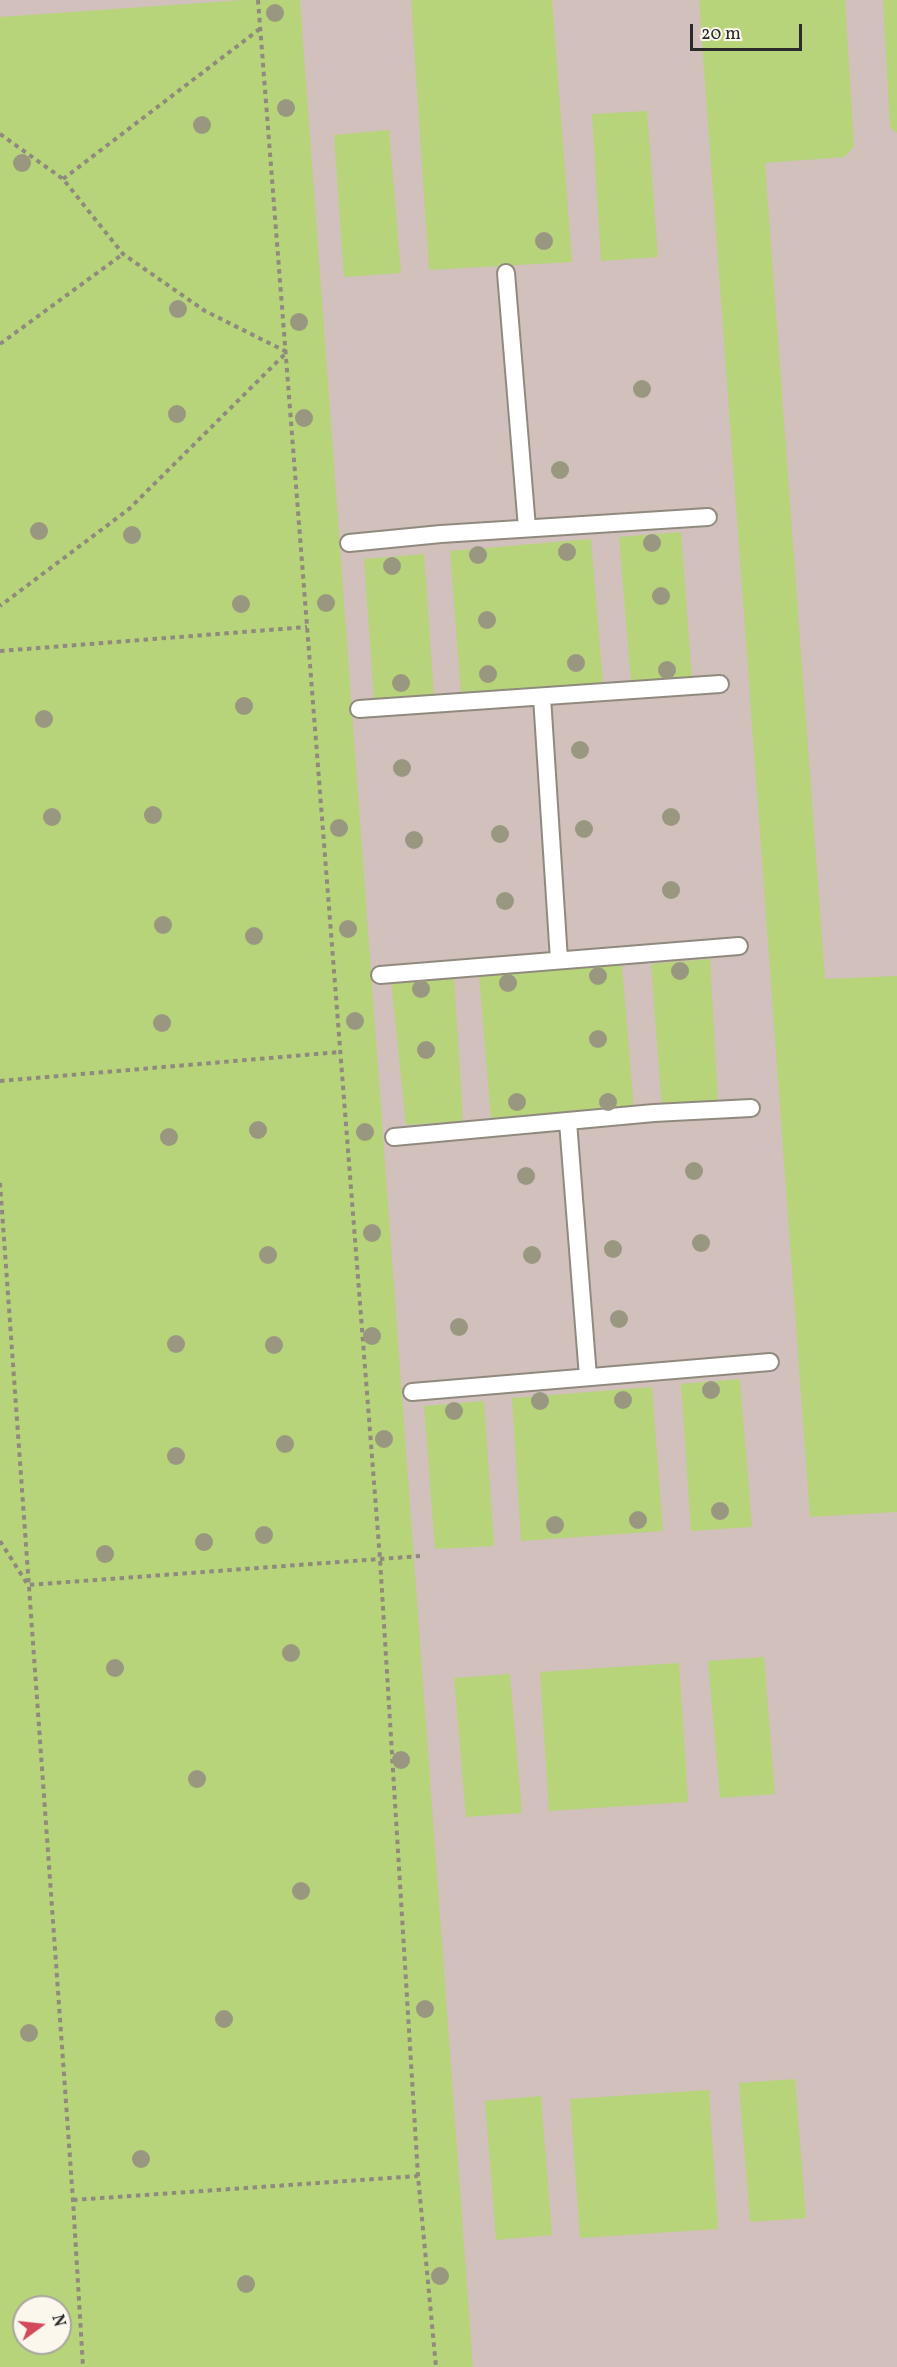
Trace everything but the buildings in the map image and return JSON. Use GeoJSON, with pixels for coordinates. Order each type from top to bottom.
{"type":"FeatureCollection","features":[{"type":"Feature","properties":{"kind":"lane"},"geometry":{"type":"LineString","coordinates":[[506,273],[527,528]]}},
{"type":"Feature","properties":{"kind":"lane"},"geometry":{"type":"LineString","coordinates":[[349,543],[527,528],[708,517]]}},
{"type":"Feature","properties":{"kind":"lane"},"geometry":{"type":"LineString","coordinates":[[360,709],[720,684]]}},
{"type":"Feature","properties":{"kind":"lane"},"geometry":{"type":"LineString","coordinates":[[542,697],[560,960]]}},
{"type":"Feature","properties":{"kind":"lane"},"geometry":{"type":"LineString","coordinates":[[380,975],[739,946]]}},
{"type":"Feature","properties":{"kind":"lane"},"geometry":{"type":"LineString","coordinates":[[394,1137],[654,1113],[751,1108]]}},
{"type":"Feature","properties":{"kind":"lane"},"geometry":{"type":"LineString","coordinates":[[568,1122],[588,1377]]}},
{"type":"Feature","properties":{"kind":"lane"},"geometry":{"type":"LineString","coordinates":[[412,1392],[770,1362]]}},
{"type":"Feature","properties":{"kind":"path"},"geometry":{"type":"LineString","coordinates":[[258,0],[262,28],[380,1559],[418,2176],[436,2367]]}},
{"type":"Feature","properties":{"kind":"path"},"geometry":{"type":"LineString","coordinates":[[63,179],[262,28]]}},
{"type":"Feature","properties":{"kind":"path"},"geometry":{"type":"LineString","coordinates":[[0,134],[63,179],[123,254],[205,311],[286,352]]}},
{"type":"Feature","properties":{"kind":"path"},"geometry":{"type":"LineString","coordinates":[[0,344],[123,254]]}},
{"type":"Feature","properties":{"kind":"path"},"geometry":{"type":"LineString","coordinates":[[0,606],[129,509],[286,352]]}},
{"type":"Feature","properties":{"kind":"path"},"geometry":{"type":"LineString","coordinates":[[0,651],[307,627]]}},
{"type":"Feature","properties":{"kind":"path"},"geometry":{"type":"LineString","coordinates":[[0,1081],[340,1052]]}},
{"type":"Feature","properties":{"kind":"path"},"geometry":{"type":"LineString","coordinates":[[0,1183],[83,2367]]}},
{"type":"Feature","properties":{"kind":"path"},"geometry":{"type":"LineString","coordinates":[[0,1541],[28,1585]]}},
{"type":"Feature","properties":{"kind":"path"},"geometry":{"type":"LineString","coordinates":[[28,1585],[420,1556]]}},
{"type":"Feature","properties":{"kind":"path"},"geometry":{"type":"LineString","coordinates":[[73,2200],[418,2176]]}},
{"type":"Feature","properties":{"kind":"shaded area"},"geometry":{"type":"Polygon","coordinates":[[[0,0],[897,0],[897,2367],[0,2367],[0,0]]]}},
{"type":"Feature","properties":{"kind":"green space"},"geometry":{"type":"Polygon","coordinates":[[[244,0],[300,0],[473,2367],[0,2367],[0,17],[244,0]]]}},
{"type":"Feature","properties":{"kind":"green space"},"geometry":{"type":"Polygon","coordinates":[[[411,0],[552,0],[572,262],[429,270],[411,0]]]}},
{"type":"Feature","properties":{"kind":"green space"},"geometry":{"type":"Polygon","coordinates":[[[699,0],[845,0],[854,146],[845,157],[765,163],[825,979],[897,976],[897,1512],[810,1517],[699,0]]]}},
{"type":"Feature","properties":{"kind":"green space"},"geometry":{"type":"Polygon","coordinates":[[[883,0],[897,0],[897,133],[890,127],[883,0]]]}},
{"type":"Feature","properties":{"kind":"green space"},"geometry":{"type":"Polygon","coordinates":[[[647,111],[658,257],[601,261],[592,114],[647,111]]]}},
{"type":"Feature","properties":{"kind":"green space"},"geometry":{"type":"Polygon","coordinates":[[[389,130],[401,273],[344,277],[334,135],[389,130]]]}},
{"type":"Feature","properties":{"kind":"green space"},"geometry":{"type":"Polygon","coordinates":[[[681,532],[692,679],[631,682],[619,537],[681,532]]]}},
{"type":"Feature","properties":{"kind":"green space"},"geometry":{"type":"Polygon","coordinates":[[[591,539],[603,684],[461,694],[450,551],[591,539]]]}},
{"type":"Feature","properties":{"kind":"green space"},"geometry":{"type":"Polygon","coordinates":[[[424,554],[434,696],[374,700],[364,559],[424,554]]]}},
{"type":"Feature","properties":{"kind":"green space"},"geometry":{"type":"Polygon","coordinates":[[[710,959],[718,1104],[662,1108],[651,964],[710,959]]]}},
{"type":"Feature","properties":{"kind":"green space"},"geometry":{"type":"Polygon","coordinates":[[[622,965],[634,1110],[491,1119],[479,975],[622,965]]]}},
{"type":"Feature","properties":{"kind":"green space"},"geometry":{"type":"Polygon","coordinates":[[[454,976],[463,1121],[406,1125],[391,981],[454,976]]]}},
{"type":"Feature","properties":{"kind":"green space"},"geometry":{"type":"Polygon","coordinates":[[[740,1379],[752,1527],[691,1531],[681,1384],[740,1379]]]}},
{"type":"Feature","properties":{"kind":"green space"},"geometry":{"type":"Polygon","coordinates":[[[652,1387],[663,1531],[521,1541],[512,1398],[652,1387]]]}},
{"type":"Feature","properties":{"kind":"green space"},"geometry":{"type":"Polygon","coordinates":[[[484,1401],[494,1546],[435,1549],[424,1406],[484,1401]]]}},
{"type":"Feature","properties":{"kind":"green space"},"geometry":{"type":"Polygon","coordinates":[[[764,1657],[775,1794],[720,1798],[708,1661],[764,1657]]]}},
{"type":"Feature","properties":{"kind":"green space"},"geometry":{"type":"Polygon","coordinates":[[[679,1663],[688,1802],[549,1811],[540,1672],[679,1663]]]}},
{"type":"Feature","properties":{"kind":"green space"},"geometry":{"type":"Polygon","coordinates":[[[510,1674],[522,1813],[466,1817],[454,1678],[510,1674]]]}},
{"type":"Feature","properties":{"kind":"green space"},"geometry":{"type":"Polygon","coordinates":[[[795,2079],[806,2218],[750,2222],[739,2083],[795,2079]]]}},
{"type":"Feature","properties":{"kind":"green space"},"geometry":{"type":"Polygon","coordinates":[[[709,2090],[718,2229],[580,2238],[570,2099],[709,2090]]]}},
{"type":"Feature","properties":{"kind":"green space"},"geometry":{"type":"Polygon","coordinates":[[[541,2096],[552,2235],[496,2240],[485,2101],[541,2096]]]}}]}
